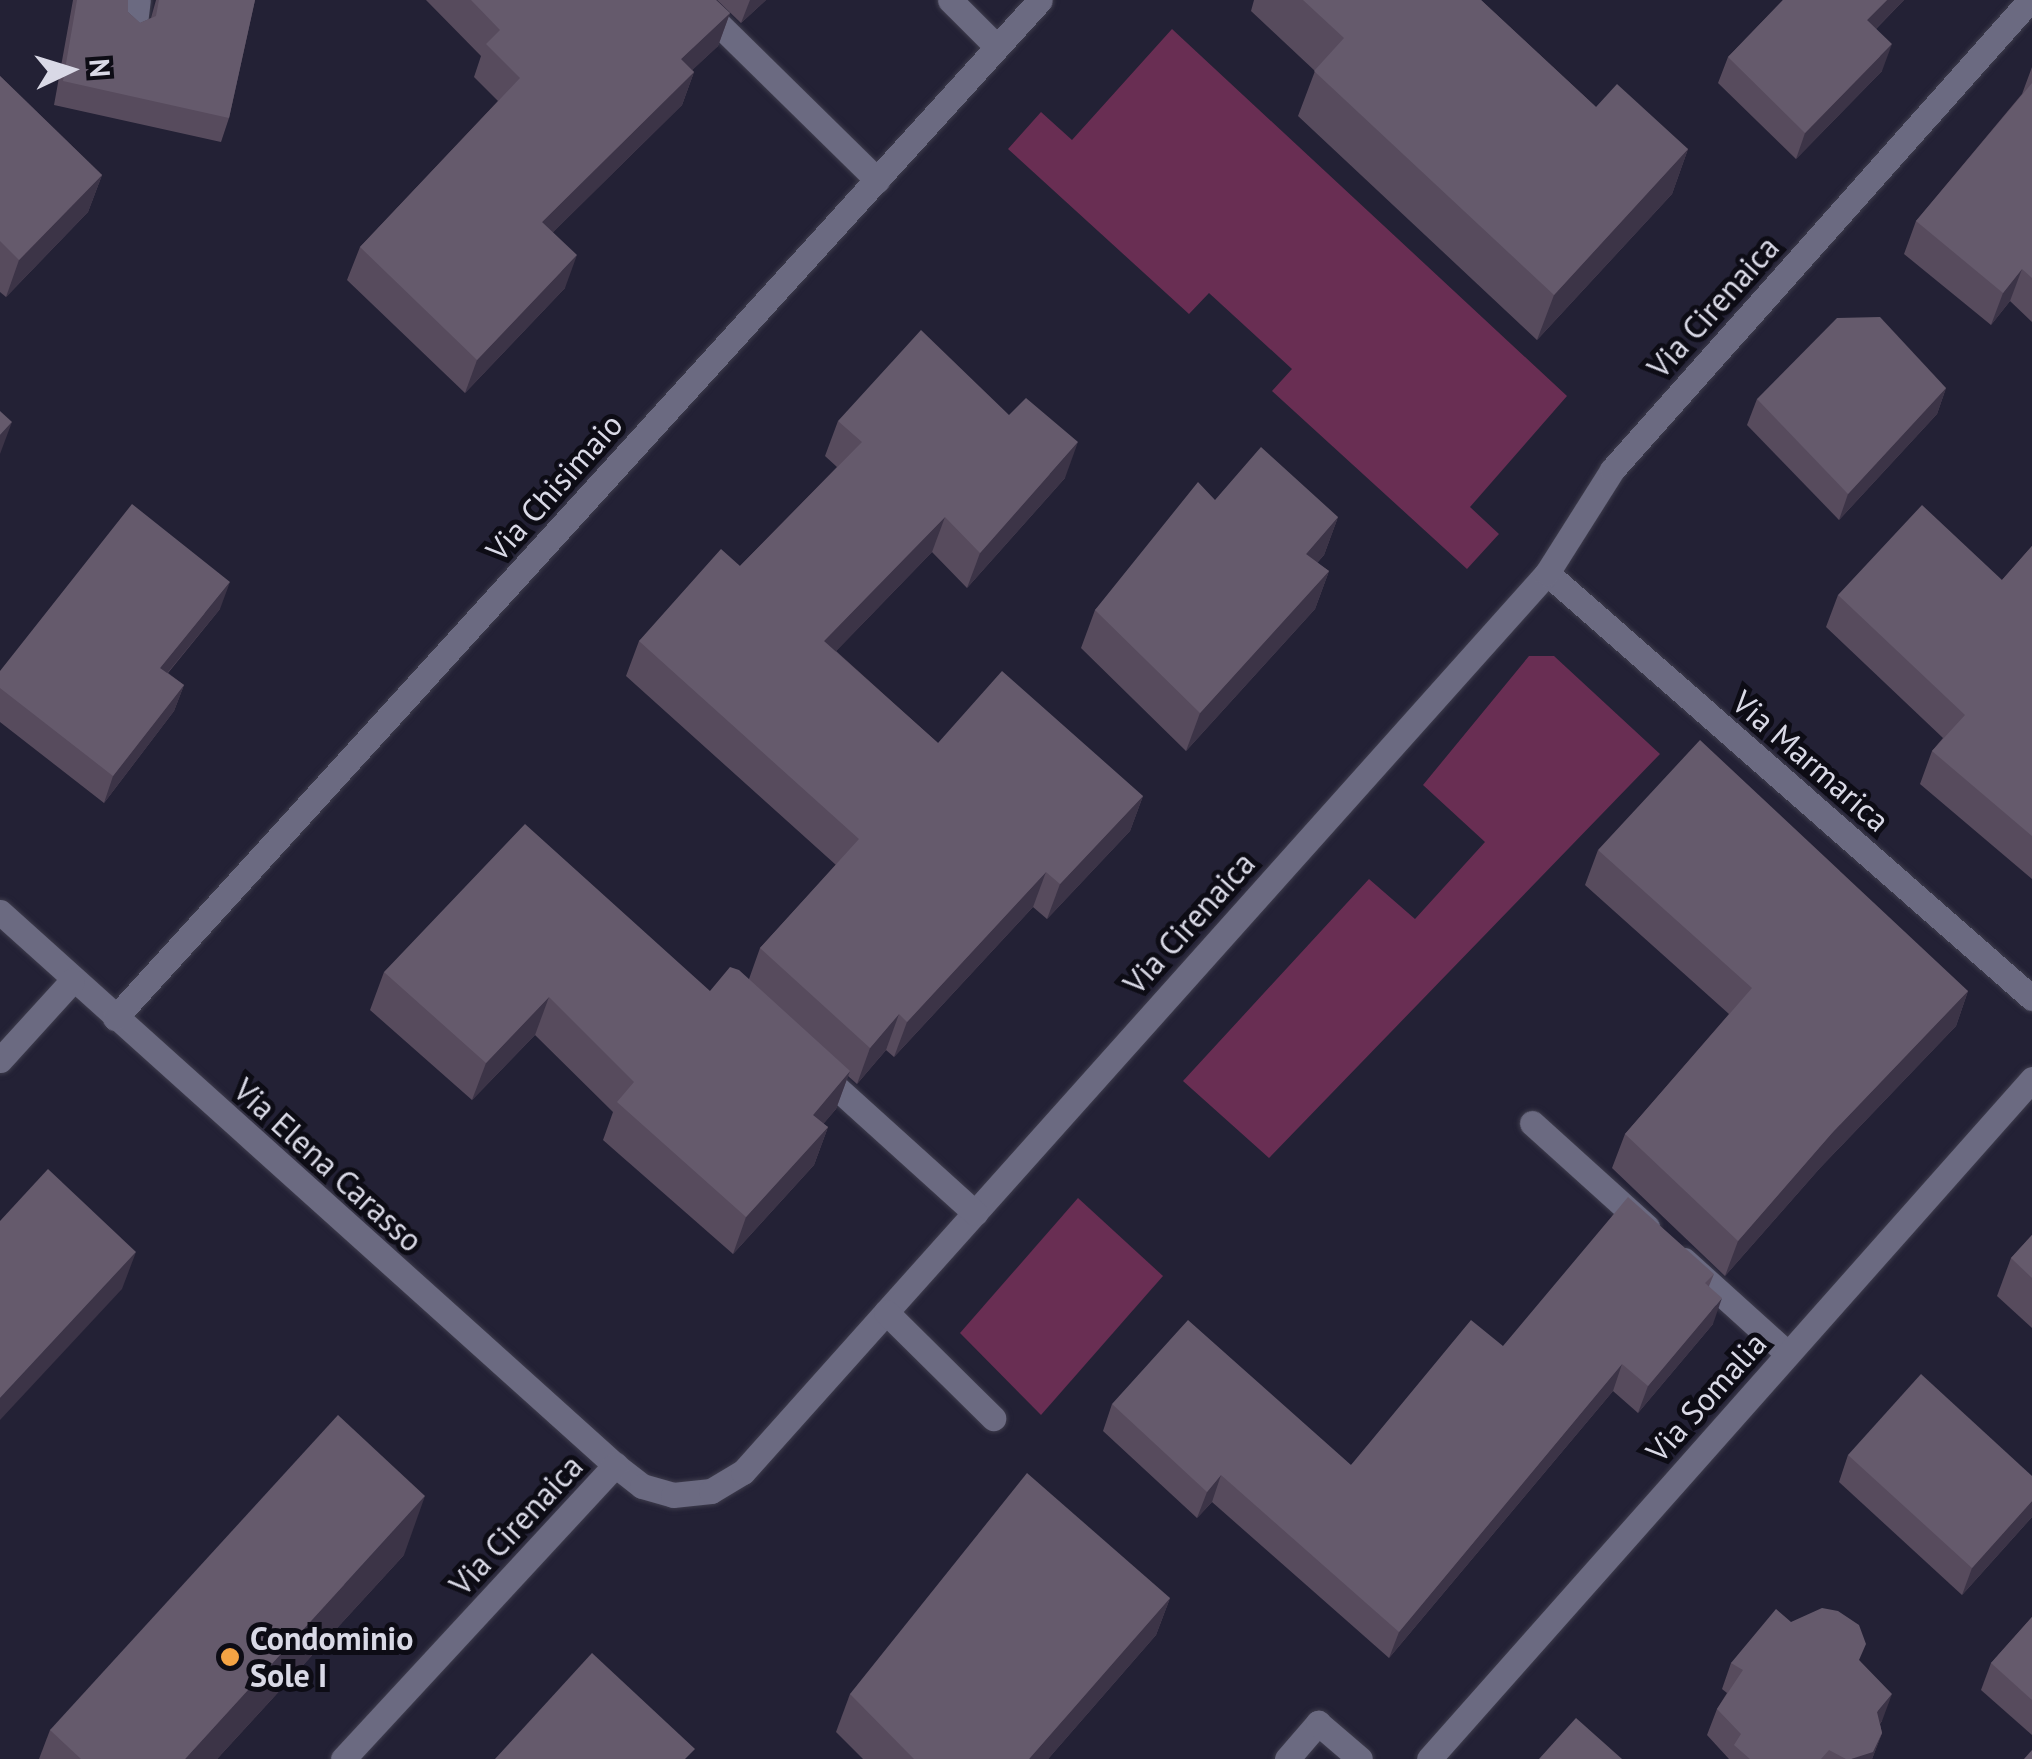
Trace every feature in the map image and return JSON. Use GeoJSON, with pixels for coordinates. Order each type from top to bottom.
{"type":"FeatureCollection","features":[{"type":"Feature","properties":{"kind":"street"},"geometry":{"type":"LineString","coordinates":[[134,31],[138,0]]}},
{"type":"Feature","properties":{"kind":"street"},"geometry":{"type":"LineString","coordinates":[[694,0],[876,180]]}},
{"type":"Feature","properties":{"kind":"street"},"geometry":{"type":"LineString","coordinates":[[950,0],[998,48]]}},
{"type":"Feature","properties":{"kind":"street","name":"Via Chisimaio"},"geometry":{"type":"LineString","coordinates":[[115,1018],[1040,0]]}},
{"type":"Feature","properties":{"kind":"street","name":"Via Cirenaica"},"geometry":{"type":"LineString","coordinates":[[343,1759],[615,1465],[642,1486],[673,1496],[712,1491],[743,1472],[1547,574],[1612,470],[2030,0]]}},
{"type":"Feature","properties":{"kind":"street","name":"Via Marmarica"},"geometry":{"type":"LineString","coordinates":[[1547,574],[2032,998]]}},
{"type":"Feature","properties":{"kind":"street","name":"Via Elena Carasso"},"geometry":{"type":"LineString","coordinates":[[0,912],[615,1465]]}},
{"type":"Feature","properties":{"kind":"street"},"geometry":{"type":"LineString","coordinates":[[0,1060],[72,980]]}},
{"type":"Feature","properties":{"kind":"street"},"geometry":{"type":"LineString","coordinates":[[799,1053],[975,1213]]}},
{"type":"Feature","properties":{"kind":"street","name":"Via Somalia"},"geometry":{"type":"LineString","coordinates":[[1429,1759],[2032,1079]]}},
{"type":"Feature","properties":{"kind":"street"},"geometry":{"type":"LineString","coordinates":[[1532,1123],[1788,1354]]}},
{"type":"Feature","properties":{"kind":"street"},"geometry":{"type":"LineString","coordinates":[[886,1312],[993,1418]]}},
{"type":"Feature","properties":{"kind":"street"},"geometry":{"type":"LineString","coordinates":[[1287,1759],[1318,1723],[1360,1759]]}},
{"type":"Feature","properties":{"kind":"shaded area"},"geometry":{"type":"Polygon","coordinates":[[[1172,29],[1567,396],[1470,507],[1499,534],[1467,569],[1272,391],[1292,369],[1209,293],[1189,314],[1008,149],[1041,112],[1072,140],[1172,29]]]}},
{"type":"Feature","properties":{"kind":"shaded area"},"geometry":{"type":"Polygon","coordinates":[[[1529,656],[1554,656],[1660,754],[1269,1158],[1183,1081],[1369,879],[1415,919],[1485,842],[1423,785],[1529,656]]]}},
{"type":"Feature","properties":{"kind":"shaded area"},"geometry":{"type":"Polygon","coordinates":[[[1078,1198],[1163,1276],[1041,1415],[960,1333],[1078,1198]]]}},
{"type":"Feature","properties":{"kind":"building"},"geometry":{"type":"Polygon","coordinates":[[[77,0],[128,0],[128,12],[140,23],[156,16],[159,0],[255,0],[229,118],[63,81],[77,0]]]}},
{"type":"Feature","properties":{"kind":"building"},"geometry":{"type":"Polygon","coordinates":[[[471,0],[716,0],[730,13],[681,59],[694,72],[542,222],[577,255],[477,360],[360,247],[520,78],[486,44],[500,30],[471,0]]]}},
{"type":"Feature","properties":{"kind":"building"},"geometry":{"type":"Polygon","coordinates":[[[1303,0],[1481,0],[1596,107],[1617,84],[1688,149],[1554,295],[1314,71],[1344,38],[1303,0]]]}},
{"type":"Feature","properties":{"kind":"building"},"geometry":{"type":"Polygon","coordinates":[[[1783,0],[1887,0],[1867,20],[1892,44],[1805,133],[1728,57],[1783,0]]]}},
{"type":"Feature","properties":{"kind":"building"},"geometry":{"type":"Polygon","coordinates":[[[0,76],[102,175],[19,260],[0,241],[0,76]]]}},
{"type":"Feature","properties":{"kind":"building"},"geometry":{"type":"Polygon","coordinates":[[[2032,83],[2032,278],[2022,269],[2003,293],[1916,221],[2032,83]]]}},
{"type":"Feature","properties":{"kind":"building"},"geometry":{"type":"Polygon","coordinates":[[[1880,317],[1946,388],[1848,494],[1757,399],[1837,318],[1880,317]]]}},
{"type":"Feature","properties":{"kind":"building"},"geometry":{"type":"Polygon","coordinates":[[[921,330],[1009,415],[1026,398],[1078,442],[980,553],[945,517],[824,641],[938,743],[1002,671],[1143,796],[1060,884],[1046,872],[907,1022],[899,1014],[870,1048],[760,948],[859,839],[639,641],[721,549],[740,566],[862,442],[838,421],[921,330]]]}},
{"type":"Feature","properties":{"kind":"building"},"geometry":{"type":"Polygon","coordinates":[[[0,411],[12,422],[0,435],[0,411]]]}},
{"type":"Feature","properties":{"kind":"building"},"geometry":{"type":"Polygon","coordinates":[[[1261,447],[1338,517],[1306,554],[1329,571],[1200,713],[1095,610],[1198,482],[1215,500],[1261,447]]]}},
{"type":"Feature","properties":{"kind":"building"},"geometry":{"type":"Polygon","coordinates":[[[132,504],[230,582],[160,668],[184,685],[113,776],[0,688],[0,671],[132,504]]]}},
{"type":"Feature","properties":{"kind":"building"},"geometry":{"type":"Polygon","coordinates":[[[1922,505],[2002,580],[2032,546],[2032,836],[1932,751],[1965,715],[1838,595],[1922,505]]]}},
{"type":"Feature","properties":{"kind":"building"},"geometry":{"type":"Polygon","coordinates":[[[1700,740],[1968,991],[1832,1133],[1738,1241],[1625,1134],[1752,988],[1598,850],[1700,740]]]}},
{"type":"Feature","properties":{"kind":"building"},"geometry":{"type":"Polygon","coordinates":[[[525,824],[710,991],[730,967],[739,970],[850,1071],[813,1115],[828,1127],[746,1217],[617,1102],[634,1082],[549,997],[486,1063],[384,972],[525,824]]]}},
{"type":"Feature","properties":{"kind":"building"},"geometry":{"type":"Polygon","coordinates":[[[48,1169],[136,1252],[0,1398],[0,1221],[48,1169]]]}},
{"type":"Feature","properties":{"kind":"building"},"geometry":{"type":"Polygon","coordinates":[[[1628,1197],[1714,1274],[1705,1283],[1722,1298],[1648,1386],[1622,1364],[1399,1632],[1221,1475],[1207,1492],[1112,1404],[1188,1320],[1351,1465],[1471,1320],[1503,1346],[1628,1197]]]}},
{"type":"Feature","properties":{"kind":"building"},"geometry":{"type":"Polygon","coordinates":[[[2032,1235],[2032,1278],[2011,1258],[2032,1235]]]}},
{"type":"Feature","properties":{"kind":"building"},"geometry":{"type":"Polygon","coordinates":[[[1921,1374],[2032,1476],[2032,1501],[1972,1568],[1848,1455],[1921,1374]]]}},
{"type":"Feature","properties":{"kind":"building","name":"Condominio Sole I"},"geometry":{"type":"Polygon","coordinates":[[[338,1415],[425,1496],[185,1759],[81,1759],[50,1730],[338,1415]]]}},
{"type":"Feature","properties":{"kind":"building"},"geometry":{"type":"Polygon","coordinates":[[[1027,1473],[1170,1598],[1029,1759],[914,1759],[850,1694],[1027,1473]]]}},
{"type":"Feature","properties":{"kind":"building"},"geometry":{"type":"Polygon","coordinates":[[[1822,1608],[1838,1611],[1859,1625],[1866,1644],[1859,1660],[1892,1694],[1877,1712],[1882,1733],[1873,1752],[1851,1759],[1829,1750],[1821,1759],[1750,1759],[1734,1745],[1741,1734],[1717,1709],[1743,1670],[1731,1663],[1776,1609],[1791,1622],[1822,1608]]]}},
{"type":"Feature","properties":{"kind":"building"},"geometry":{"type":"Polygon","coordinates":[[[2032,1617],[2032,1700],[1991,1663],[2032,1617]]]}},
{"type":"Feature","properties":{"kind":"building"},"geometry":{"type":"Polygon","coordinates":[[[592,1653],[695,1749],[685,1759],[495,1759],[592,1653]]]}},
{"type":"Feature","properties":{"kind":"building"},"geometry":{"type":"Polygon","coordinates":[[[1576,1718],[1622,1759],[1539,1759],[1576,1718]]]}},
{"type":"Feature","properties":{"kind":"place","name":"Condominio Sole I"},"geometry":{"type":"Point","coordinates":[230,1657]}}]}
